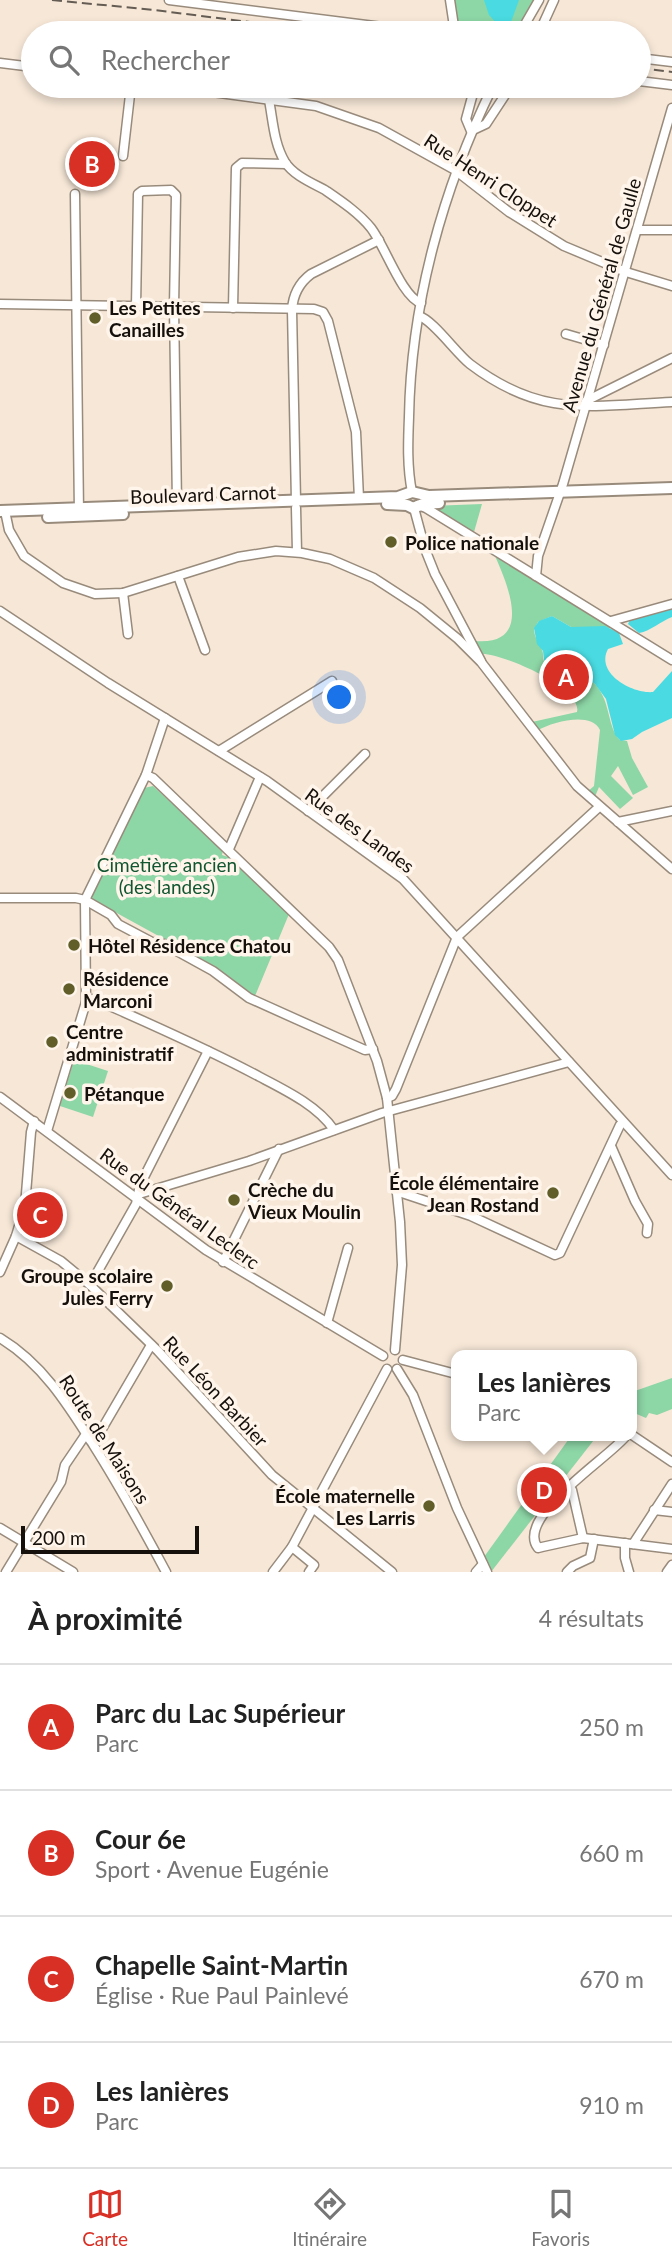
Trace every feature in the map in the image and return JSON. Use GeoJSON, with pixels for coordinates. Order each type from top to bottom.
{"type":"FeatureCollection","features":[{"type":"Feature","properties":{"kind":"main road","name":"Boulevard Carnot"},"geometry":{"type":"LineString","coordinates":[[3,514],[413,501],[672,488]]}},
{"type":"Feature","properties":{"kind":"main road","name":"Boulevard Carnot"},"geometry":{"type":"LineString","coordinates":[[559,495],[672,493]]}},
{"type":"Feature","properties":{"kind":"main road","name":"Boulevard Carnot"},"geometry":{"type":"LineString","coordinates":[[296,504],[375,498],[413,501]]}},
{"type":"Feature","properties":{"kind":"street"},"geometry":{"type":"LineString","coordinates":[[169,0],[335,21]]}},
{"type":"Feature","properties":{"kind":"street"},"geometry":{"type":"LineString","coordinates":[[450,0],[454,21]]}},
{"type":"Feature","properties":{"kind":"street"},"geometry":{"type":"LineString","coordinates":[[527,21],[539,0]]}},
{"type":"Feature","properties":{"kind":"street"},"geometry":{"type":"LineString","coordinates":[[544,21],[554,0]]}},
{"type":"Feature","properties":{"kind":"street"},"geometry":{"type":"LineString","coordinates":[[651,59],[672,62]]}},
{"type":"Feature","properties":{"kind":"street"},"geometry":{"type":"LineString","coordinates":[[0,62],[21,65]]}},
{"type":"Feature","properties":{"kind":"street"},"geometry":{"type":"LineString","coordinates":[[651,82],[672,85]]}},
{"type":"Feature","properties":{"kind":"street"},"geometry":{"type":"LineString","coordinates":[[123,156],[130,98]]}},
{"type":"Feature","properties":{"kind":"street","name":"Rue Henri Cloppet"},"geometry":{"type":"LineString","coordinates":[[255,98],[316,106],[379,128],[455,170],[531,227],[564,246],[626,272],[672,286]]}},
{"type":"Feature","properties":{"kind":"street"},"geometry":{"type":"LineString","coordinates":[[471,131],[466,119],[472,98]]}},
{"type":"Feature","properties":{"kind":"street"},"geometry":{"type":"LineString","coordinates":[[459,638],[462,630],[425,549],[413,501],[409,476],[409,401],[421,303],[435,241],[455,170],[487,98]]}},
{"type":"Feature","properties":{"kind":"street"},"geometry":{"type":"LineString","coordinates":[[471,131],[486,124],[503,98]]}},
{"type":"Feature","properties":{"kind":"street"},"geometry":{"type":"LineString","coordinates":[[269,100],[276,139],[286,164],[355,212],[379,240],[411,297],[421,303]]}},
{"type":"Feature","properties":{"kind":"street","name":"Avenue du Général de Gaulle"},"geometry":{"type":"LineString","coordinates":[[536,576],[538,556],[626,272],[672,108]]}},
{"type":"Feature","properties":{"kind":"street"},"geometry":{"type":"LineString","coordinates":[[233,308],[236,168],[242,163],[286,164]]}},
{"type":"Feature","properties":{"kind":"street"},"geometry":{"type":"LineString","coordinates":[[136,307],[138,194],[142,191],[171,190],[176,195],[174,307],[177,508]]}},
{"type":"Feature","properties":{"kind":"street"},"geometry":{"type":"LineString","coordinates":[[75,194],[79,513]]}},
{"type":"Feature","properties":{"kind":"street"},"geometry":{"type":"LineString","coordinates":[[638,230],[672,230]]}},
{"type":"Feature","properties":{"kind":"street"},"geometry":{"type":"LineString","coordinates":[[296,552],[292,310],[295,293],[304,279],[319,268],[379,240]]}},
{"type":"Feature","properties":{"kind":"street"},"geometry":{"type":"LineString","coordinates":[[0,304],[314,309],[323,312],[328,321],[358,440],[359,499]]}},
{"type":"Feature","properties":{"kind":"street"},"geometry":{"type":"LineString","coordinates":[[419,316],[428,320],[468,362],[508,389],[540,402],[672,402]]}},
{"type":"Feature","properties":{"kind":"street"},"geometry":{"type":"LineString","coordinates":[[566,334],[604,345]]}},
{"type":"Feature","properties":{"kind":"street"},"geometry":{"type":"LineString","coordinates":[[585,404],[672,358]]}},
{"type":"Feature","properties":{"kind":"street"},"geometry":{"type":"LineString","coordinates":[[413,501],[672,660]]}},
{"type":"Feature","properties":{"kind":"street"},"geometry":{"type":"LineString","coordinates":[[3,514],[24,556],[79,590],[104,594],[122,593],[252,553],[296,552],[330,559],[374,578],[459,638],[481,662],[577,786],[672,869]]}},
{"type":"Feature","properties":{"kind":"street"},"geometry":{"type":"LineString","coordinates":[[178,576],[205,650]]}},
{"type":"Feature","properties":{"kind":"street"},"geometry":{"type":"LineString","coordinates":[[122,593],[128,634]]}},
{"type":"Feature","properties":{"kind":"street"},"geometry":{"type":"LineString","coordinates":[[611,621],[672,604]]}},
{"type":"Feature","properties":{"kind":"street","name":"Rue des Landes"},"geometry":{"type":"LineString","coordinates":[[0,611],[260,777],[403,879],[672,1175]]}},
{"type":"Feature","properties":{"kind":"street"},"geometry":{"type":"LineString","coordinates":[[459,623],[470,638],[481,662]]}},
{"type":"Feature","properties":{"kind":"street"},"geometry":{"type":"LineString","coordinates":[[459,638],[470,638]]}},
{"type":"Feature","properties":{"kind":"street"},"geometry":{"type":"LineString","coordinates":[[219,751],[332,681]]}},
{"type":"Feature","properties":{"kind":"street"},"geometry":{"type":"LineString","coordinates":[[47,1131],[86,1002],[85,900],[146,775],[165,718]]}},
{"type":"Feature","properties":{"kind":"street"},"geometry":{"type":"LineString","coordinates":[[308,811],[366,754]]}},
{"type":"Feature","properties":{"kind":"street"},"geometry":{"type":"LineString","coordinates":[[146,775],[153,778],[229,849],[332,950],[373,1049],[387,1098],[402,1265],[395,1350]]}},
{"type":"Feature","properties":{"kind":"street"},"geometry":{"type":"LineString","coordinates":[[229,849],[260,777]]}},
{"type":"Feature","properties":{"kind":"street"},"geometry":{"type":"LineString","coordinates":[[387,1098],[392,1096],[396,1089],[457,937],[599,807]]}},
{"type":"Feature","properties":{"kind":"street"},"geometry":{"type":"LineString","coordinates":[[618,822],[672,811]]}},
{"type":"Feature","properties":{"kind":"street"},"geometry":{"type":"LineString","coordinates":[[0,898],[85,900],[152,942],[164,944],[213,971],[256,1001],[365,1050],[373,1049]]}},
{"type":"Feature","properties":{"kind":"street"},"geometry":{"type":"LineString","coordinates":[[86,1002],[94,999],[208,1051],[291,1094],[324,1118],[334,1130]]}},
{"type":"Feature","properties":{"kind":"street"},"geometry":{"type":"LineString","coordinates":[[90,1285],[139,1197],[140,1185],[208,1051]]}},
{"type":"Feature","properties":{"kind":"street"},"geometry":{"type":"LineString","coordinates":[[139,1197],[388,1112],[569,1062]]}},
{"type":"Feature","properties":{"kind":"street","name":"Rue du Général Leclerc"},"geometry":{"type":"LineString","coordinates":[[0,1097],[139,1197],[223,1262],[383,1356]]}},
{"type":"Feature","properties":{"kind":"street"},"geometry":{"type":"LineString","coordinates":[[0,1272],[16,1236],[26,1199],[34,1121]]}},
{"type":"Feature","properties":{"kind":"street"},"geometry":{"type":"LineString","coordinates":[[396,1191],[472,1216],[555,1255],[560,1253],[623,1122]]}},
{"type":"Feature","properties":{"kind":"street"},"geometry":{"type":"LineString","coordinates":[[611,1146],[635,1202],[648,1224],[647,1233]]}},
{"type":"Feature","properties":{"kind":"street"},"geometry":{"type":"LineString","coordinates":[[223,1262],[279,1149]]}},
{"type":"Feature","properties":{"kind":"street","name":"Rue Léon Barbier"},"geometry":{"type":"LineString","coordinates":[[16,1236],[61,1261],[90,1285],[151,1345],[272,1475],[392,1572]]}},
{"type":"Feature","properties":{"kind":"street"},"geometry":{"type":"LineString","coordinates":[[327,1323],[348,1248]]}},
{"type":"Feature","properties":{"kind":"street","name":"Route de Maisons"},"geometry":{"type":"LineString","coordinates":[[0,1338],[38,1367],[68,1405],[128,1501],[166,1572]]}},
{"type":"Feature","properties":{"kind":"street"},"geometry":{"type":"LineString","coordinates":[[6,1572],[61,1482],[65,1465],[88,1437],[99,1434],[151,1345]]}},
{"type":"Feature","properties":{"kind":"street"},"geometry":{"type":"LineString","coordinates":[[387,1369],[383,1356],[395,1350]]}},
{"type":"Feature","properties":{"kind":"street"},"geometry":{"type":"LineString","coordinates":[[395,1350],[403,1360]]}},
{"type":"Feature","properties":{"kind":"street"},"geometry":{"type":"LineString","coordinates":[[397,1369],[403,1360]]}},
{"type":"Feature","properties":{"kind":"street"},"geometry":{"type":"LineString","coordinates":[[403,1360],[451,1372]]}},
{"type":"Feature","properties":{"kind":"street"},"geometry":{"type":"LineString","coordinates":[[273,1572],[292,1547],[387,1369]]}},
{"type":"Feature","properties":{"kind":"street"},"geometry":{"type":"LineString","coordinates":[[387,1369],[397,1369],[402,1374],[417,1403],[457,1508],[485,1568],[476,1572]]}},
{"type":"Feature","properties":{"kind":"street"},"geometry":{"type":"LineString","coordinates":[[637,1438],[672,1462]]}},
{"type":"Feature","properties":{"kind":"street"},"geometry":{"type":"LineString","coordinates":[[622,1441],[569,1486],[538,1523],[533,1539],[538,1548],[583,1538],[672,1549]]}},
{"type":"Feature","properties":{"kind":"street"},"geometry":{"type":"LineString","coordinates":[[629,1572],[625,1558],[629,1544],[672,1484]]}},
{"type":"Feature","properties":{"kind":"street"},"geometry":{"type":"LineString","coordinates":[[569,1486],[583,1538]]}},
{"type":"Feature","properties":{"kind":"street"},"geometry":{"type":"LineString","coordinates":[[654,1510],[672,1512]]}},
{"type":"Feature","properties":{"kind":"street"},"geometry":{"type":"LineString","coordinates":[[0,1528],[73,1572]]}},
{"type":"Feature","properties":{"kind":"street"},"geometry":{"type":"LineString","coordinates":[[567,1572],[590,1558],[594,1539]]}},
{"type":"Feature","properties":{"kind":"street"},"geometry":{"type":"LineString","coordinates":[[292,1547],[314,1565],[309,1572]]}},
{"type":"Feature","properties":{"kind":"street"},"geometry":{"type":"LineString","coordinates":[[667,1572],[672,1565]]}},
{"type":"Feature","properties":{"kind":"green space"},"geometry":{"type":"Polygon","coordinates":[[[450,0],[539,0],[527,21],[453,21],[450,0]]]}},
{"type":"Feature","properties":{"kind":"green space"},"geometry":{"type":"Polygon","coordinates":[[[86,147],[103,149],[99,182],[82,179],[86,147]]]}},
{"type":"Feature","properties":{"kind":"green space"},"geometry":{"type":"Polygon","coordinates":[[[482,504],[474,532],[431,506],[482,504]]]}},
{"type":"Feature","properties":{"kind":"green space"},"geometry":{"type":"Polygon","coordinates":[[[495,556],[611,628],[571,627],[552,616],[538,622],[534,630],[543,651],[543,660],[549,668],[561,674],[581,675],[596,685],[604,699],[616,735],[620,740],[627,741],[632,758],[648,787],[633,795],[618,766],[611,776],[633,798],[620,809],[599,787],[594,799],[587,792],[594,786],[600,730],[595,724],[571,720],[538,730],[532,722],[577,712],[576,703],[568,693],[540,674],[507,660],[483,654],[475,641],[493,640],[505,634],[511,624],[510,597],[495,556]]]}},
{"type":"Feature","properties":{"kind":"green space","name":"Cimetière ancien (des landes)"},"geometry":{"type":"Polygon","coordinates":[[[153,786],[223,850],[222,855],[231,858],[289,914],[255,996],[217,968],[93,900],[92,896],[144,788],[153,786]]]}},
{"type":"Feature","properties":{"kind":"green space"},"geometry":{"type":"Polygon","coordinates":[[[74,1060],[108,1071],[93,1117],[60,1106],[74,1060]]]}},
{"type":"Feature","properties":{"kind":"green space"},"geometry":{"type":"Polygon","coordinates":[[[672,1378],[672,1409],[657,1415],[649,1413],[646,1418],[637,1414],[637,1390],[672,1378]]]}},
{"type":"Feature","properties":{"kind":"green space"},"geometry":{"type":"Polygon","coordinates":[[[567,1441],[593,1441],[491,1572],[484,1557],[567,1441]]]}},
{"type":"Feature","properties":{"kind":"water"},"geometry":{"type":"Polygon","coordinates":[[[484,0],[519,0],[511,21],[494,21],[489,15],[484,0]]]}},
{"type":"Feature","properties":{"kind":"water"},"geometry":{"type":"Polygon","coordinates":[[[672,607],[672,617],[643,632],[639,633],[628,624],[630,620],[672,607]]]}},
{"type":"Feature","properties":{"kind":"water"},"geometry":{"type":"Polygon","coordinates":[[[552,616],[571,627],[605,626],[619,633],[623,644],[608,649],[605,658],[611,674],[626,686],[653,692],[672,671],[672,718],[632,739],[621,741],[615,735],[606,699],[595,684],[580,673],[558,674],[544,660],[534,628],[539,621],[552,616]]]}},
{"type":"Feature","properties":{"kind":"railway"},"geometry":{"type":"LineString","coordinates":[[52,0],[242,21]]}},
{"type":"Feature","properties":{"kind":"railway"},"geometry":{"type":"LineString","coordinates":[[651,69],[672,72]]}},
{"type":"Feature","properties":{"kind":"place","name":"Cour 6e"},"geometry":{"type":"Point","coordinates":[92,164]}},
{"type":"Feature","properties":{"kind":"place","name":"Les Petites Canailles"},"geometry":{"type":"Point","coordinates":[95,318]}},
{"type":"Feature","properties":{"kind":"place","name":"Police nationale"},"geometry":{"type":"Point","coordinates":[391,542]}},
{"type":"Feature","properties":{"kind":"place","name":"Parc du Lac Supérieur"},"geometry":{"type":"Point","coordinates":[566,677]}},
{"type":"Feature","properties":{"kind":"place","name":"Hôtel Résidence Chatou"},"geometry":{"type":"Point","coordinates":[74,945]}},
{"type":"Feature","properties":{"kind":"place","name":"Résidence Marconi"},"geometry":{"type":"Point","coordinates":[69,989]}},
{"type":"Feature","properties":{"kind":"place","name":"Centre administratif"},"geometry":{"type":"Point","coordinates":[52,1042]}},
{"type":"Feature","properties":{"kind":"place","name":"Pétanque"},"geometry":{"type":"Point","coordinates":[70,1093]}},
{"type":"Feature","properties":{"kind":"place","name":"École élémentaire Jean Rostand"},"geometry":{"type":"Point","coordinates":[553,1193]}},
{"type":"Feature","properties":{"kind":"place","name":"Crèche du Vieux Moulin"},"geometry":{"type":"Point","coordinates":[234,1200]}},
{"type":"Feature","properties":{"kind":"place","name":"Chapelle Saint-Martin"},"geometry":{"type":"Point","coordinates":[40,1215]}},
{"type":"Feature","properties":{"kind":"place","name":"Groupe scolaire Jules Ferry"},"geometry":{"type":"Point","coordinates":[167,1286]}},
{"type":"Feature","properties":{"kind":"place","name":"Les lanières"},"geometry":{"type":"Point","coordinates":[544,1490]}},
{"type":"Feature","properties":{"kind":"place","name":"École maternelle Les Larris"},"geometry":{"type":"Point","coordinates":[429,1506]}}]}
